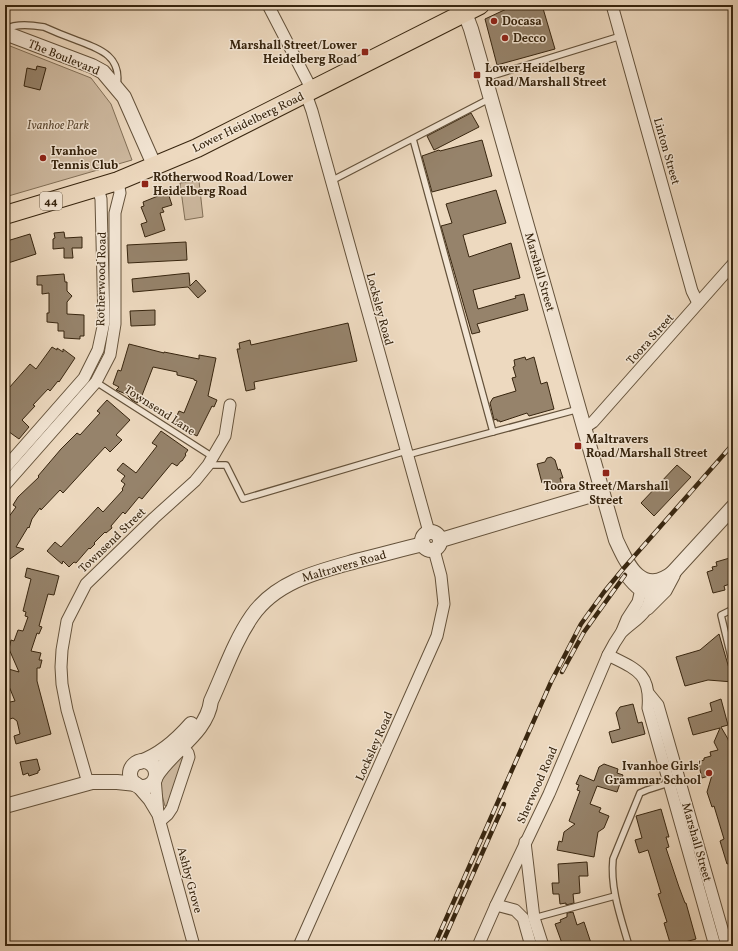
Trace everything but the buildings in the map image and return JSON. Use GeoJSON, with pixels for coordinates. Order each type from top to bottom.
{"type":"FeatureCollection","features":[{"type":"Feature","properties":{"kind":"main road","name":"Lower Heidelberg Road"},"geometry":{"type":"LineString","coordinates":[[5,214],[98,188],[204,145],[469,8]]}},
{"type":"Feature","properties":{"kind":"street","name":"Locksley Road"},"geometry":{"type":"LineString","coordinates":[[268,5],[309,92],[331,181],[441,576],[444,604],[437,636],[299,946]]}},
{"type":"Feature","properties":{"kind":"street","name":"Linton Street"},"geometry":{"type":"LineString","coordinates":[[612,5],[692,291],[698,304]]}},
{"type":"Feature","properties":{"kind":"street","name":"Marshall Street"},"geometry":{"type":"LineString","coordinates":[[469,8],[471,29],[616,540],[631,568],[642,578],[646,588]]}},
{"type":"Feature","properties":{"kind":"street","name":"The Boulevard"},"geometry":{"type":"LineString","coordinates":[[5,33],[103,72],[117,88],[130,108],[154,166]]}},
{"type":"Feature","properties":{"kind":"street","name":"Rotherwood Road"},"geometry":{"type":"LineString","coordinates":[[5,484],[96,382],[110,355],[115,324],[115,213],[120,193],[118,180]]}},
{"type":"Feature","properties":{"kind":"street","name":"Rotherwood Road"},"geometry":{"type":"LineString","coordinates":[[5,468],[84,378],[98,350],[104,322],[101,198],[98,188]]}},
{"type":"Feature","properties":{"kind":"street","name":"Toora Street"},"geometry":{"type":"LineString","coordinates":[[584,428],[593,422],[733,264]]}},
{"type":"Feature","properties":{"kind":"street","name":"Townsend Street"},"geometry":{"type":"LineString","coordinates":[[90,783],[67,710],[62,684],[62,650],[67,621],[86,584],[154,518],[195,481],[210,461],[224,436],[230,405]]}},
{"type":"Feature","properties":{"kind":"street","name":"Maltravers Road"},"geometry":{"type":"LineString","coordinates":[[155,777],[165,763],[182,748],[205,719],[211,701],[246,626],[259,607],[274,593],[299,578],[326,569],[431,542],[602,492]]}},
{"type":"Feature","properties":{"kind":"street"},"geometry":{"type":"LineString","coordinates":[[646,588],[658,589],[733,507]]}},
{"type":"Feature","properties":{"kind":"street"},"geometry":{"type":"LineString","coordinates":[[640,616],[668,588],[677,568]]}},
{"type":"Feature","properties":{"kind":"street","name":"Sherwood Road"},"geometry":{"type":"LineString","coordinates":[[620,635],[648,607],[646,588]]}},
{"type":"Feature","properties":{"kind":"street","name":"Sherwood Road"},"geometry":{"type":"LineString","coordinates":[[478,946],[525,842],[549,794],[608,655],[620,635],[627,619],[646,588]]}},
{"type":"Feature","properties":{"kind":"street","name":"Marshall Street"},"geometry":{"type":"LineString","coordinates":[[608,655],[629,665],[642,675],[646,682],[649,694],[648,708],[715,946]]}},
{"type":"Feature","properties":{"kind":"street","name":"Marshall Street"},"geometry":{"type":"LineString","coordinates":[[649,694],[658,705],[727,946]]}},
{"type":"Feature","properties":{"kind":"street","name":"Maltravers Road"},"geometry":{"type":"LineString","coordinates":[[5,806],[90,783],[107,775],[122,773],[152,757],[168,746],[182,734],[194,721],[205,705],[211,701]]}},
{"type":"Feature","properties":{"kind":"street"},"geometry":{"type":"LineString","coordinates":[[159,818],[168,814],[172,808],[189,757],[188,753],[182,748]]}},
{"type":"Feature","properties":{"kind":"street"},"geometry":{"type":"LineString","coordinates":[[144,762],[151,764],[155,769],[155,777],[148,786],[142,787],[132,780],[132,770],[137,764],[144,762]]}},
{"type":"Feature","properties":{"kind":"street","name":"Ashby Grove"},"geometry":{"type":"LineString","coordinates":[[155,777],[159,818],[194,946]]}},
{"type":"Feature","properties":{"kind":"street","name":"Maltravers Road"},"geometry":{"type":"LineString","coordinates":[[90,783],[117,782],[136,784]]}},
{"type":"Feature","properties":{"kind":"street","name":"Ashby Grove"},"geometry":{"type":"LineString","coordinates":[[136,784],[151,803],[159,818]]}},
{"type":"Feature","properties":{"kind":"street"},"geometry":{"type":"LineString","coordinates":[[525,842],[534,918],[543,946]]}},
{"type":"Feature","properties":{"kind":"street"},"geometry":{"type":"LineString","coordinates":[[496,905],[515,910],[523,918],[531,946]]}},
{"type":"Feature","properties":{"kind":"lane","name":"The Boulevard"},"geometry":{"type":"LineString","coordinates":[[5,29],[20,25],[35,25],[44,27],[99,49],[108,55],[115,64],[119,76],[117,88]]}},
{"type":"Feature","properties":{"kind":"lane"},"geometry":{"type":"LineString","coordinates":[[486,78],[621,36]]}},
{"type":"Feature","properties":{"kind":"lane"},"geometry":{"type":"LineString","coordinates":[[331,181],[491,98]]}},
{"type":"Feature","properties":{"kind":"lane"},"geometry":{"type":"LineString","coordinates":[[413,139],[493,432]]}},
{"type":"Feature","properties":{"kind":"lane","name":"Townsend Lane"},"geometry":{"type":"LineString","coordinates":[[96,382],[210,461]]}},
{"type":"Feature","properties":{"kind":"lane"},"geometry":{"type":"LineString","coordinates":[[210,461],[226,465],[243,499],[406,453],[579,409]]}},
{"type":"Feature","properties":{"kind":"lane"},"geometry":{"type":"LineString","coordinates":[[733,609],[721,616],[733,665]]}},
{"type":"Feature","properties":{"kind":"lane"},"geometry":{"type":"LineString","coordinates":[[629,946],[615,896],[612,867],[613,859],[640,793],[669,783]]}},
{"type":"Feature","properties":{"kind":"lane"},"geometry":{"type":"LineString","coordinates":[[534,918],[615,896]]}},
{"type":"Feature","properties":{"kind":"green space","name":"Ivanhoe Park"},"geometry":{"type":"Polygon","coordinates":[[[5,44],[91,78],[111,104],[132,160],[5,197],[5,44]]]}},
{"type":"Feature","properties":{"kind":"green space"},"geometry":{"type":"Polygon","coordinates":[[[199,181],[203,217],[185,220],[180,183],[199,181]]]}},
{"type":"Feature","properties":{"kind":"green space"},"geometry":{"type":"Polygon","coordinates":[[[183,755],[184,758],[167,806],[165,806],[160,788],[161,777],[183,755]]]}},
{"type":"Feature","properties":{"kind":"railway"},"geometry":{"type":"LineString","coordinates":[[434,946],[551,682],[581,624],[623,569],[733,444]]}},
{"type":"Feature","properties":{"kind":"railway"},"geometry":{"type":"LineString","coordinates":[[562,672],[584,632],[625,575]]}},
{"type":"Feature","properties":{"kind":"railway"},"geometry":{"type":"LineString","coordinates":[[441,946],[504,804]]}},
{"type":"Feature","properties":{"kind":"place","name":"Docasa"},"geometry":{"type":"Point","coordinates":[494,21]}},
{"type":"Feature","properties":{"kind":"place","name":"Decco"},"geometry":{"type":"Point","coordinates":[505,38]}},
{"type":"Feature","properties":{"kind":"place","name":"Marshall Street/Lower Heidelberg Road"},"geometry":{"type":"Point","coordinates":[365,52]}},
{"type":"Feature","properties":{"kind":"place","name":"Lower Heidelberg Road/Marshall Street"},"geometry":{"type":"Point","coordinates":[477,75]}},
{"type":"Feature","properties":{"kind":"place","name":"Ivanhoe Tennis Club"},"geometry":{"type":"Point","coordinates":[43,158]}},
{"type":"Feature","properties":{"kind":"place","name":"Rotherwood Road/Lower Heidelberg Road"},"geometry":{"type":"Point","coordinates":[145,184]}},
{"type":"Feature","properties":{"kind":"place","name":"Maltravers Road/Marshall Street"},"geometry":{"type":"Point","coordinates":[578,446]}},
{"type":"Feature","properties":{"kind":"place","name":"Toora Street/Marshall Street"},"geometry":{"type":"Point","coordinates":[606,473]}},
{"type":"Feature","properties":{"kind":"place","name":"Ivanhoe Girls' Grammar School"},"geometry":{"type":"Point","coordinates":[709,773]}}]}
